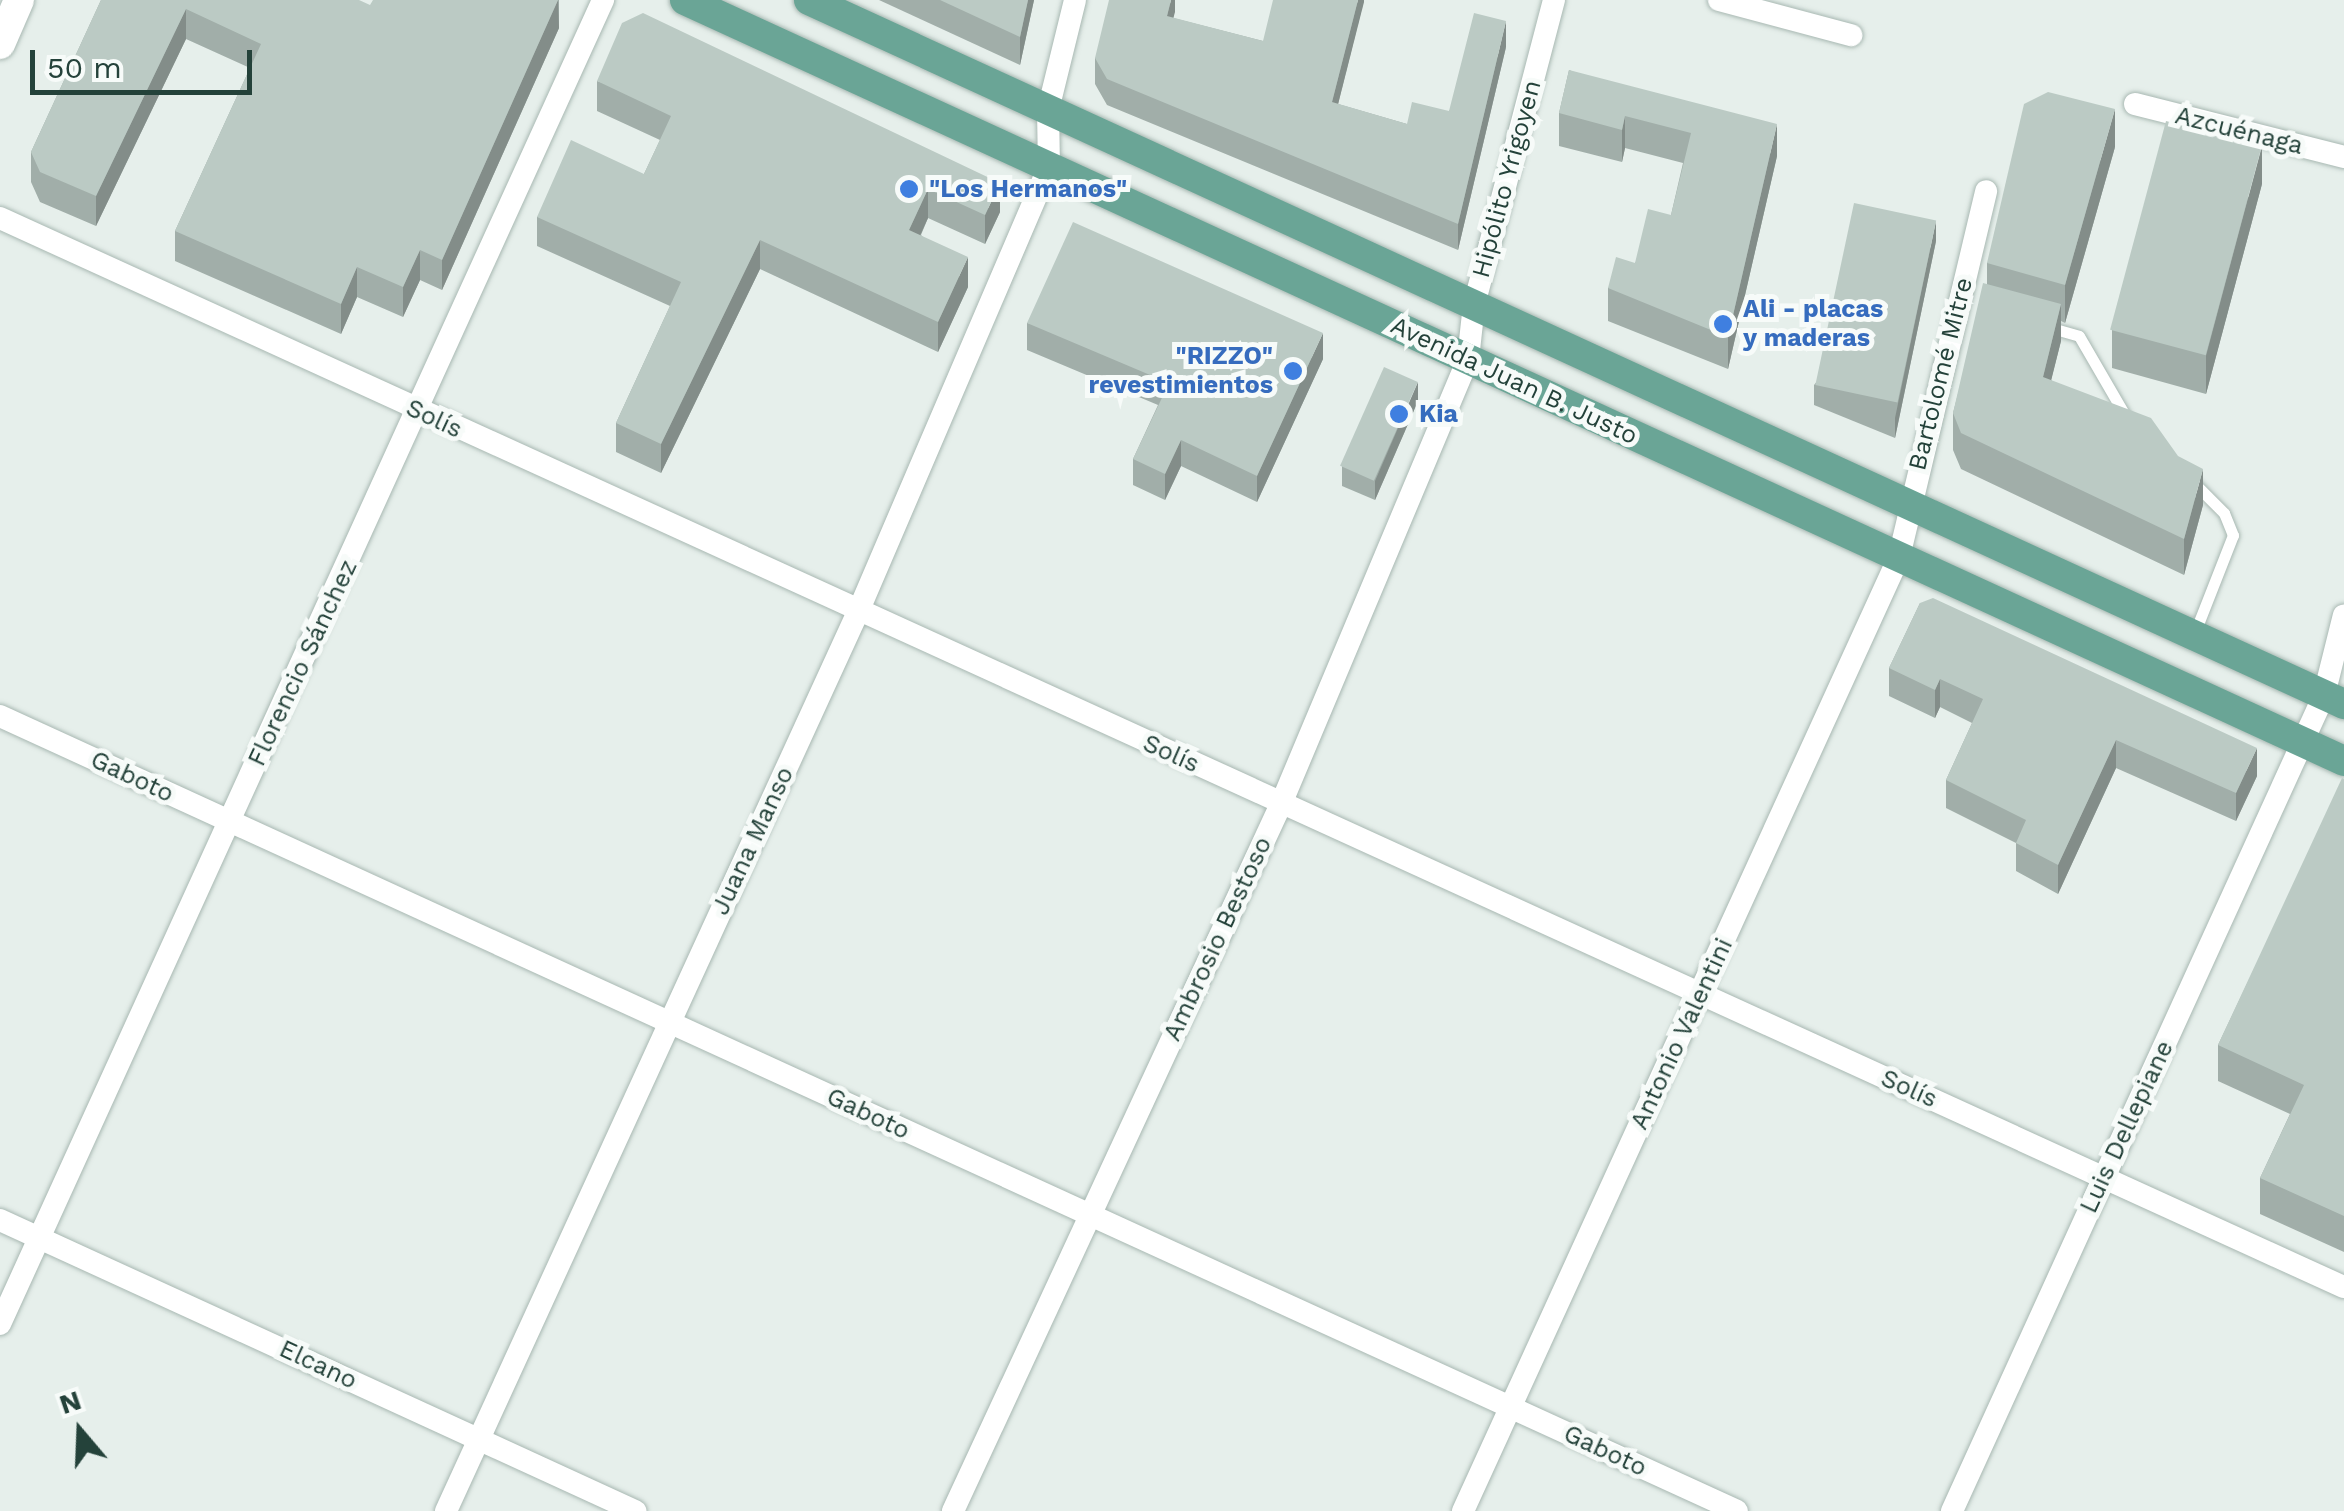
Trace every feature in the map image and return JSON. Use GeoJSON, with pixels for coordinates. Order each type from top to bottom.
{"type":"FeatureCollection","features":[{"type":"Feature","properties":{"kind":"main road"},"geometry":{"type":"LineString","coordinates":[[0,44],[19,0]]}},
{"type":"Feature","properties":{"kind":"main road","name":"Avenida Juan B. Justo"},"geometry":{"type":"LineString","coordinates":[[685,0],[2344,761]]}},
{"type":"Feature","properties":{"kind":"main road","name":"Avenida Juan B. Justo"},"geometry":{"type":"LineString","coordinates":[[809,0],[2334,700]]}},
{"type":"Feature","properties":{"kind":"street","name":"Florencio Sánchez"},"geometry":{"type":"LineString","coordinates":[[0,1324],[603,0]]}},
{"type":"Feature","properties":{"kind":"street"},"geometry":{"type":"LineString","coordinates":[[1049,167],[1048,110],[1075,0]]}},
{"type":"Feature","properties":{"kind":"street","name":"Hipólito Yrigoyen"},"geometry":{"type":"LineString","coordinates":[[1468,359],[1474,306],[1554,0]]}},
{"type":"Feature","properties":{"kind":"street"},"geometry":{"type":"LineString","coordinates":[[1719,0],[1852,35]]}},
{"type":"Feature","properties":{"kind":"street","name":"Azcuénaga"},"geometry":{"type":"LineString","coordinates":[[2135,104],[2344,157]]}},
{"type":"Feature","properties":{"kind":"street","name":"Juana Manso"},"geometry":{"type":"LineString","coordinates":[[446,1511],[858,612],[1049,167]]}},
{"type":"Feature","properties":{"kind":"street","name":"Bartolomé Mitre"},"geometry":{"type":"LineString","coordinates":[[1899,557],[1909,505],[1967,305],[1986,191]]}},
{"type":"Feature","properties":{"kind":"street","name":"Solís"},"geometry":{"type":"LineString","coordinates":[[0,218],[418,412],[2344,1287]]}},
{"type":"Feature","properties":{"kind":"street","name":"Ambrosio Bestoso"},"geometry":{"type":"LineString","coordinates":[[953,1511],[1281,804],[1468,359]]}},
{"type":"Feature","properties":{"kind":"street","name":"Antonio Valentini"},"geometry":{"type":"LineString","coordinates":[[1463,1511],[1899,557]]}},
{"type":"Feature","properties":{"kind":"street","name":"Luis Dellepiane"},"geometry":{"type":"LineString","coordinates":[[1952,1511],[2302,742],[2334,700],[2344,615]]}},
{"type":"Feature","properties":{"kind":"street","name":"Gaboto"},"geometry":{"type":"LineString","coordinates":[[0,716],[1736,1511]]}},
{"type":"Feature","properties":{"kind":"street","name":"Elcano"},"geometry":{"type":"LineString","coordinates":[[0,1220],[635,1511]]}},
{"type":"Feature","properties":{"kind":"lane"},"geometry":{"type":"LineString","coordinates":[[2028,322],[2079,336],[2132,422]]}},
{"type":"Feature","properties":{"kind":"lane"},"geometry":{"type":"LineString","coordinates":[[2185,474],[2224,513],[2233,535],[2194,636]]}},
{"type":"Feature","properties":{"kind":"building"},"geometry":{"type":"Polygon","coordinates":[[[101,0],[359,0],[370,5],[373,0],[558,0],[442,260],[420,250],[403,287],[357,267],[341,304],[175,231],[261,44],[186,9],[96,196],[40,172],[31,152],[101,0]]]}},
{"type":"Feature","properties":{"kind":"building"},"geometry":{"type":"Polygon","coordinates":[[[940,0],[1028,0],[1020,37],[940,0]]]}},
{"type":"Feature","properties":{"kind":"building"},"geometry":{"type":"Polygon","coordinates":[[[1109,0],[1171,0],[1167,16],[1263,41],[1273,0],[1358,0],[1332,102],[1407,124],[1412,102],[1449,111],[1474,13],[1506,21],[1458,224],[1107,79],[1095,58],[1109,0]]]}},
{"type":"Feature","properties":{"kind":"building"},"geometry":{"type":"Polygon","coordinates":[[[643,13],[1000,183],[985,215],[928,189],[909,230],[968,257],[938,322],[760,240],[661,444],[616,423],[681,282],[537,217],[571,140],[644,174],[671,116],[597,81],[622,23],[643,13]]]}},
{"type":"Feature","properties":{"kind":"building"},"geometry":{"type":"Polygon","coordinates":[[[1569,70],[1777,124],[1728,337],[1608,288],[1616,257],[1635,263],[1648,209],[1671,215],[1691,133],[1625,116],[1622,130],[1559,113],[1569,70]]]}},
{"type":"Feature","properties":{"kind":"building"},"geometry":{"type":"Polygon","coordinates":[[[2048,92],[2115,109],[2065,285],[1987,263],[2024,104],[2048,92]]]}},
{"type":"Feature","properties":{"kind":"building"},"geometry":{"type":"Polygon","coordinates":[[[2166,121],[2262,147],[2206,355],[2110,330],[2166,121]]]}},
{"type":"Feature","properties":{"kind":"building"},"geometry":{"type":"Polygon","coordinates":[[[1854,203],[1936,220],[1897,402],[1815,385],[1854,203]]]}},
{"type":"Feature","properties":{"kind":"building"},"geometry":{"type":"Polygon","coordinates":[[[1073,222],[1323,333],[1257,476],[1181,440],[1165,474],[1133,459],[1169,383],[1027,323],[1073,222]]]}},
{"type":"Feature","properties":{"kind":"building"},"geometry":{"type":"Polygon","coordinates":[[[1983,283],[2061,304],[2043,377],[2151,418],[2178,456],[2203,469],[2184,539],[1961,433],[1953,413],[1983,283]]]}},
{"type":"Feature","properties":{"kind":"building"},"geometry":{"type":"Polygon","coordinates":[[[1384,367],[1418,382],[1374,481],[1340,466],[1384,367]]]}},
{"type":"Feature","properties":{"kind":"building"},"geometry":{"type":"Polygon","coordinates":[[[1933,598],[2257,748],[2236,793],[2116,740],[2058,865],[2016,843],[2026,820],[1946,780],[1983,699],[1940,679],[1935,690],[1889,668],[1920,603],[1933,598]]]}},
{"type":"Feature","properties":{"kind":"building"},"geometry":{"type":"Polygon","coordinates":[[[2342,778],[2344,1216],[2260,1178],[2304,1085],[2218,1045],[2342,778]]]}},
{"type":"Feature","properties":{"kind":"place","name":"\"Los Hermanos\""},"geometry":{"type":"Point","coordinates":[909,189]}},
{"type":"Feature","properties":{"kind":"place","name":"Ali - placas y maderas"},"geometry":{"type":"Point","coordinates":[1723,324]}},
{"type":"Feature","properties":{"kind":"place","name":"\"RIZZO\" revestimientos"},"geometry":{"type":"Point","coordinates":[1293,371]}},
{"type":"Feature","properties":{"kind":"place","name":"Kia"},"geometry":{"type":"Point","coordinates":[1399,414]}}]}
